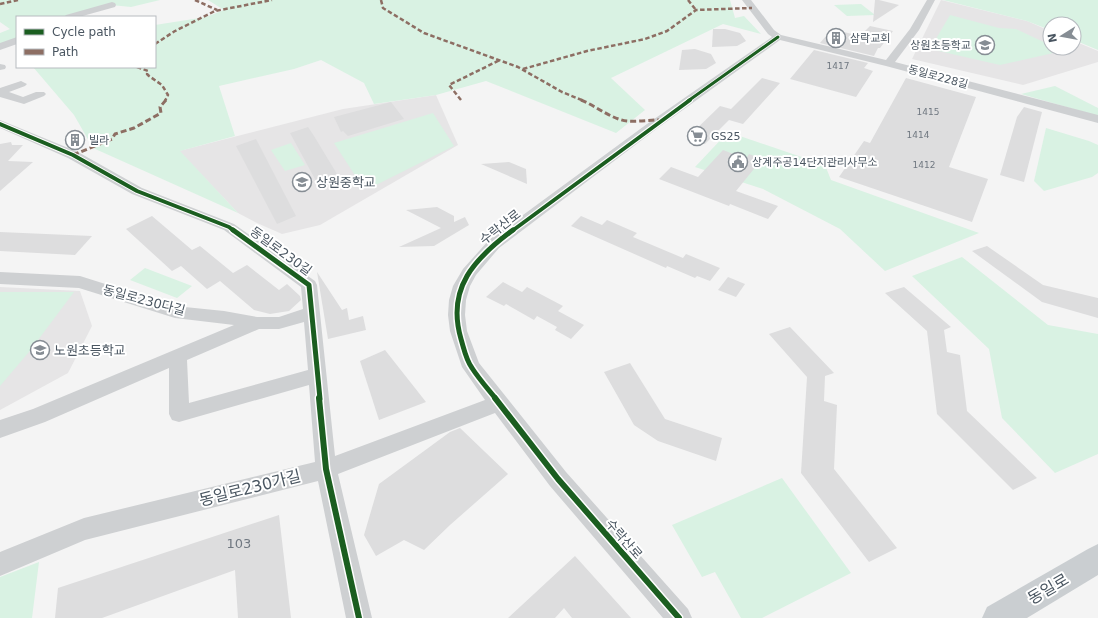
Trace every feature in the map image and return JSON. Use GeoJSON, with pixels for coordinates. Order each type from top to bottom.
{"type":"FeatureCollection","features":[{"type":"Feature","properties":{"kind":"main road","name":"동일로"},"geometry":{"type":"LineString","coordinates":[[998,618],[1098,559]]}},
{"type":"Feature","properties":{"kind":"street"},"geometry":{"type":"LineString","coordinates":[[746,0],[771,32],[778,37]]}},
{"type":"Feature","properties":{"kind":"street"},"geometry":{"type":"LineString","coordinates":[[889,64],[914,30],[931,0]]}},
{"type":"Feature","properties":{"kind":"street"},"geometry":{"type":"LineString","coordinates":[[74,16],[112,5]]}},
{"type":"Feature","properties":{"kind":"street","name":"동일로228길"},"geometry":{"type":"LineString","coordinates":[[778,37],[889,64],[1098,119]]}},
{"type":"Feature","properties":{"kind":"street","name":"수락산로"},"geometry":{"type":"LineString","coordinates":[[679,618],[558,479],[471,366],[462,348],[456,311],[461,284],[480,257],[494,244],[650,127],[778,37]]}},
{"type":"Feature","properties":{"kind":"street"},"geometry":{"type":"LineString","coordinates":[[0,47],[16,40]]}},
{"type":"Feature","properties":{"kind":"street"},"geometry":{"type":"LineString","coordinates":[[0,92],[20,84]]}},
{"type":"Feature","properties":{"kind":"street"},"geometry":{"type":"LineString","coordinates":[[0,92],[24,101],[40,94]]}},
{"type":"Feature","properties":{"kind":"street","name":"동일로230길"},"geometry":{"type":"LineString","coordinates":[[0,124],[73,155],[131,195],[229,228],[309,285],[326,469],[359,618]]}},
{"type":"Feature","properties":{"kind":"street","name":"동일로230다길"},"geometry":{"type":"LineString","coordinates":[[0,278],[80,282],[175,312],[224,317],[257,323],[279,323],[311,314]]}},
{"type":"Feature","properties":{"kind":"street"},"geometry":{"type":"LineString","coordinates":[[0,429],[38,416],[257,323]]}},
{"type":"Feature","properties":{"kind":"street"},"geometry":{"type":"LineString","coordinates":[[178,356],[179,414],[317,375]]}},
{"type":"Feature","properties":{"kind":"street","name":"동일로230가길"},"geometry":{"type":"LineString","coordinates":[[0,564],[84,529],[326,469],[498,403]]}},
{"type":"Feature","properties":{"kind":"shaded area","name":"상원초등학교"},"geometry":{"type":"Polygon","coordinates":[[[941,0],[1027,21],[1042,28],[1042,56],[1082,56],[1082,44],[1098,51],[1098,62],[1023,85],[912,59],[941,0]]]}},
{"type":"Feature","properties":{"kind":"shaded area","name":"상원중학교"},"geometry":{"type":"Polygon","coordinates":[[[436,95],[458,145],[320,225],[282,234],[238,213],[179,151],[343,109],[436,95]]]}},
{"type":"Feature","properties":{"kind":"shaded area","name":"노원초등학교"},"geometry":{"type":"Polygon","coordinates":[[[0,287],[80,291],[92,326],[68,373],[0,410],[0,287]]]}},
{"type":"Feature","properties":{"kind":"green space"},"geometry":{"type":"Polygon","coordinates":[[[0,0],[160,0],[131,7],[111,5],[72,16],[16,16],[16,40],[0,46],[0,33],[10,29],[0,22],[0,0]]]}},
{"type":"Feature","properties":{"kind":"green space"},"geometry":{"type":"Polygon","coordinates":[[[208,0],[730,0],[735,18],[744,16],[761,34],[723,24],[611,78],[645,110],[616,133],[486,81],[436,95],[374,104],[364,83],[321,60],[294,69],[219,86],[235,136],[180,151],[238,213],[93,148],[74,115],[34,68],[156,68],[156,25],[206,17],[224,10],[208,0]]]}},
{"type":"Feature","properties":{"kind":"green space"},"geometry":{"type":"Polygon","coordinates":[[[943,0],[1098,0],[1098,50],[1082,43],[1082,16],[1042,16],[1042,27],[1027,21],[943,0]]]}},
{"type":"Feature","properties":{"kind":"green space"},"geometry":{"type":"Polygon","coordinates":[[[861,4],[875,15],[847,16],[834,5],[861,4]]]}},
{"type":"Feature","properties":{"kind":"green space"},"geometry":{"type":"Polygon","coordinates":[[[950,15],[999,28],[1016,29],[1042,41],[1042,56],[1000,65],[930,49],[950,15]]]}},
{"type":"Feature","properties":{"kind":"green space"},"geometry":{"type":"Polygon","coordinates":[[[1055,86],[1098,108],[1098,116],[1021,94],[1055,86]]]}},
{"type":"Feature","properties":{"kind":"green space"},"geometry":{"type":"Polygon","coordinates":[[[433,113],[454,146],[376,185],[358,180],[334,143],[433,113]]]}},
{"type":"Feature","properties":{"kind":"green space"},"geometry":{"type":"Polygon","coordinates":[[[1046,128],[1098,145],[1098,173],[1092,177],[1044,191],[1034,181],[1046,128]]]}},
{"type":"Feature","properties":{"kind":"green space"},"geometry":{"type":"Polygon","coordinates":[[[728,132],[825,165],[831,180],[979,233],[885,271],[840,229],[763,189],[695,167],[728,132]]]}},
{"type":"Feature","properties":{"kind":"green space"},"geometry":{"type":"Polygon","coordinates":[[[291,143],[305,165],[285,171],[271,150],[291,143]]]}},
{"type":"Feature","properties":{"kind":"green space"},"geometry":{"type":"Polygon","coordinates":[[[962,257],[1048,325],[1098,334],[1098,454],[1055,473],[1002,418],[989,349],[912,276],[962,257]]]}},
{"type":"Feature","properties":{"kind":"green space"},"geometry":{"type":"Polygon","coordinates":[[[145,268],[192,286],[177,298],[130,280],[145,268]]]}},
{"type":"Feature","properties":{"kind":"green space"},"geometry":{"type":"Polygon","coordinates":[[[0,292],[74,292],[29,352],[0,386],[0,292]]]}},
{"type":"Feature","properties":{"kind":"green space"},"geometry":{"type":"Polygon","coordinates":[[[782,478],[851,573],[762,618],[741,618],[715,572],[702,577],[672,525],[782,478]]]}},
{"type":"Feature","properties":{"kind":"green space"},"geometry":{"type":"Polygon","coordinates":[[[39,562],[32,618],[0,618],[0,577],[39,562]]]}},
{"type":"Feature","properties":{"kind":"building"},"geometry":{"type":"Polygon","coordinates":[[[875,0],[879,0],[899,5],[873,22],[875,0]]]}},
{"type":"Feature","properties":{"kind":"building"},"geometry":{"type":"Polygon","coordinates":[[[870,26],[893,31],[880,48],[878,48],[874,56],[820,43],[832,29],[860,36],[870,26]]]}},
{"type":"Feature","properties":{"kind":"building"},"geometry":{"type":"Polygon","coordinates":[[[713,29],[725,29],[740,33],[746,41],[737,46],[712,47],[713,29]]]}},
{"type":"Feature","properties":{"kind":"building"},"geometry":{"type":"Polygon","coordinates":[[[695,49],[711,54],[716,63],[706,69],[679,70],[682,50],[695,49]]]}},
{"type":"Feature","properties":{"kind":"building"},"geometry":{"type":"Polygon","coordinates":[[[814,50],[868,63],[864,68],[873,71],[856,97],[790,79],[814,50]]]}},
{"type":"Feature","properties":{"kind":"building"},"geometry":{"type":"Polygon","coordinates":[[[762,78],[780,83],[743,124],[729,120],[705,144],[687,138],[720,106],[731,109],[762,78]]]}},
{"type":"Feature","properties":{"kind":"building"},"geometry":{"type":"Polygon","coordinates":[[[906,78],[976,97],[949,167],[988,179],[972,222],[839,177],[864,141],[870,143],[906,78]]]}},
{"type":"Feature","properties":{"kind":"building"},"geometry":{"type":"Polygon","coordinates":[[[391,102],[404,119],[348,136],[343,131],[341,132],[334,117],[391,102]]]}},
{"type":"Feature","properties":{"kind":"building"},"geometry":{"type":"Polygon","coordinates":[[[1024,107],[1042,112],[1024,182],[1000,175],[1017,117],[1024,107]]]}},
{"type":"Feature","properties":{"kind":"building"},"geometry":{"type":"Polygon","coordinates":[[[308,127],[343,184],[321,190],[290,133],[308,127]]]}},
{"type":"Feature","properties":{"kind":"building"},"geometry":{"type":"Polygon","coordinates":[[[256,139],[296,216],[277,224],[236,146],[256,139]]]}},
{"type":"Feature","properties":{"kind":"building"},"geometry":{"type":"Polygon","coordinates":[[[11,142],[12,145],[23,145],[8,161],[33,162],[0,191],[0,144],[11,142]]]}},
{"type":"Feature","properties":{"kind":"building"},"geometry":{"type":"Polygon","coordinates":[[[723,150],[746,159],[749,154],[762,159],[736,191],[778,206],[768,219],[730,204],[729,206],[659,179],[671,167],[698,177],[723,150]]]}},
{"type":"Feature","properties":{"kind":"building"},"geometry":{"type":"Polygon","coordinates":[[[509,162],[526,169],[527,184],[481,164],[509,162]]]}},
{"type":"Feature","properties":{"kind":"building"},"geometry":{"type":"Polygon","coordinates":[[[437,207],[454,216],[454,222],[465,217],[469,225],[434,246],[399,247],[441,228],[406,210],[437,207]]]}},
{"type":"Feature","properties":{"kind":"building"},"geometry":{"type":"Polygon","coordinates":[[[152,216],[192,250],[200,246],[233,273],[247,265],[279,290],[287,284],[300,296],[301,300],[289,311],[270,314],[254,310],[220,281],[207,289],[181,266],[172,271],[126,229],[152,216]]]}},
{"type":"Feature","properties":{"kind":"building"},"geometry":{"type":"Polygon","coordinates":[[[581,216],[602,225],[607,220],[637,233],[633,237],[683,258],[686,254],[720,268],[710,281],[697,276],[695,278],[667,266],[666,268],[571,226],[581,216]]]}},
{"type":"Feature","properties":{"kind":"building"},"geometry":{"type":"Polygon","coordinates":[[[0,232],[92,236],[75,255],[0,251],[0,232]]]}},
{"type":"Feature","properties":{"kind":"building"},"geometry":{"type":"Polygon","coordinates":[[[987,246],[1043,285],[1098,298],[1098,318],[1042,302],[972,251],[987,246]]]}},
{"type":"Feature","properties":{"kind":"building"},"geometry":{"type":"Polygon","coordinates":[[[317,272],[342,310],[347,308],[349,320],[363,316],[366,330],[328,339],[317,272]]]}},
{"type":"Feature","properties":{"kind":"building"},"geometry":{"type":"Polygon","coordinates":[[[728,277],[745,284],[736,297],[718,290],[728,277]]]}},
{"type":"Feature","properties":{"kind":"building"},"geometry":{"type":"Polygon","coordinates":[[[503,282],[522,292],[527,287],[563,306],[558,311],[584,325],[571,339],[555,330],[557,327],[537,316],[534,320],[506,304],[504,306],[486,297],[503,282]]]}},
{"type":"Feature","properties":{"kind":"building"},"geometry":{"type":"Polygon","coordinates":[[[904,287],[951,327],[944,330],[947,352],[960,355],[967,411],[1037,478],[1013,490],[937,414],[927,331],[885,293],[904,287]]]}},
{"type":"Feature","properties":{"kind":"building"},"geometry":{"type":"Polygon","coordinates":[[[790,327],[834,373],[825,376],[824,401],[837,405],[834,469],[897,548],[869,562],[801,473],[807,377],[769,334],[790,327]]]}},
{"type":"Feature","properties":{"kind":"building"},"geometry":{"type":"Polygon","coordinates":[[[385,350],[426,402],[379,420],[360,361],[385,350]]]}},
{"type":"Feature","properties":{"kind":"building"},"geometry":{"type":"Polygon","coordinates":[[[630,363],[665,419],[722,438],[716,461],[658,441],[634,425],[604,372],[630,363]]]}},
{"type":"Feature","properties":{"kind":"building"},"geometry":{"type":"Polygon","coordinates":[[[460,428],[508,474],[424,550],[404,540],[376,556],[364,535],[379,484],[450,432],[460,428]]]}},
{"type":"Feature","properties":{"kind":"building"},"geometry":{"type":"Polygon","coordinates":[[[279,515],[291,618],[238,618],[235,570],[102,618],[55,618],[58,588],[279,515]]]}},
{"type":"Feature","properties":{"kind":"building"},"geometry":{"type":"Polygon","coordinates":[[[575,556],[631,618],[572,618],[564,608],[555,618],[508,618],[575,556]]]}},
{"type":"Feature","properties":{"kind":"marked path"},"geometry":{"type":"LineString","coordinates":[[0,4],[18,0]]}},
{"type":"Feature","properties":{"kind":"marked path"},"geometry":{"type":"LineString","coordinates":[[195,0],[217,10]]}},
{"type":"Feature","properties":{"kind":"marked path"},"geometry":{"type":"LineString","coordinates":[[156,43],[175,31],[215,11],[272,0]]}},
{"type":"Feature","properties":{"kind":"marked path"},"geometry":{"type":"LineString","coordinates":[[381,0],[383,8],[424,33],[518,67],[562,92],[592,104],[612,116],[627,121],[659,120]]}},
{"type":"Feature","properties":{"kind":"marked path"},"geometry":{"type":"LineString","coordinates":[[688,0],[696,10]]}},
{"type":"Feature","properties":{"kind":"marked path"},"geometry":{"type":"LineString","coordinates":[[523,69],[587,51],[645,39],[667,31],[696,10],[752,8]]}},
{"type":"Feature","properties":{"kind":"marked path"},"geometry":{"type":"LineString","coordinates":[[461,100],[449,85],[500,60]]}},
{"type":"Feature","properties":{"kind":"marked path"},"geometry":{"type":"LineString","coordinates":[[73,155],[112,139],[115,134],[134,128],[161,113],[160,107],[168,95],[162,85],[149,76],[147,74],[148,71],[141,68]]}},
{"type":"Feature","properties":{"kind":"cycle path"},"geometry":{"type":"LineString","coordinates":[[679,618],[558,479],[471,367],[458,331],[456,315],[457,300],[461,286],[469,272],[494,244],[651,127],[778,37]]}},
{"type":"Feature","properties":{"kind":"cycle path"},"geometry":{"type":"LineString","coordinates":[[0,124],[73,155],[137,191],[229,227],[309,285],[326,469],[359,618]]}},
{"type":"Feature","properties":{"kind":"place","name":"삼락교회"},"geometry":{"type":"Point","coordinates":[836,38]}},
{"type":"Feature","properties":{"kind":"place","name":"상원초등학교"},"geometry":{"type":"Point","coordinates":[985,45]}},
{"type":"Feature","properties":{"kind":"place","name":"GS25"},"geometry":{"type":"Point","coordinates":[697,136]}},
{"type":"Feature","properties":{"kind":"place","name":"빌라"},"geometry":{"type":"Point","coordinates":[75,140]}},
{"type":"Feature","properties":{"kind":"place","name":"상계주공14단지관리사무소"},"geometry":{"type":"Point","coordinates":[738,162]}},
{"type":"Feature","properties":{"kind":"place","name":"상원중학교"},"geometry":{"type":"Point","coordinates":[302,182]}},
{"type":"Feature","properties":{"kind":"place","name":"노원초등학교"},"geometry":{"type":"Point","coordinates":[40,350]}}]}
